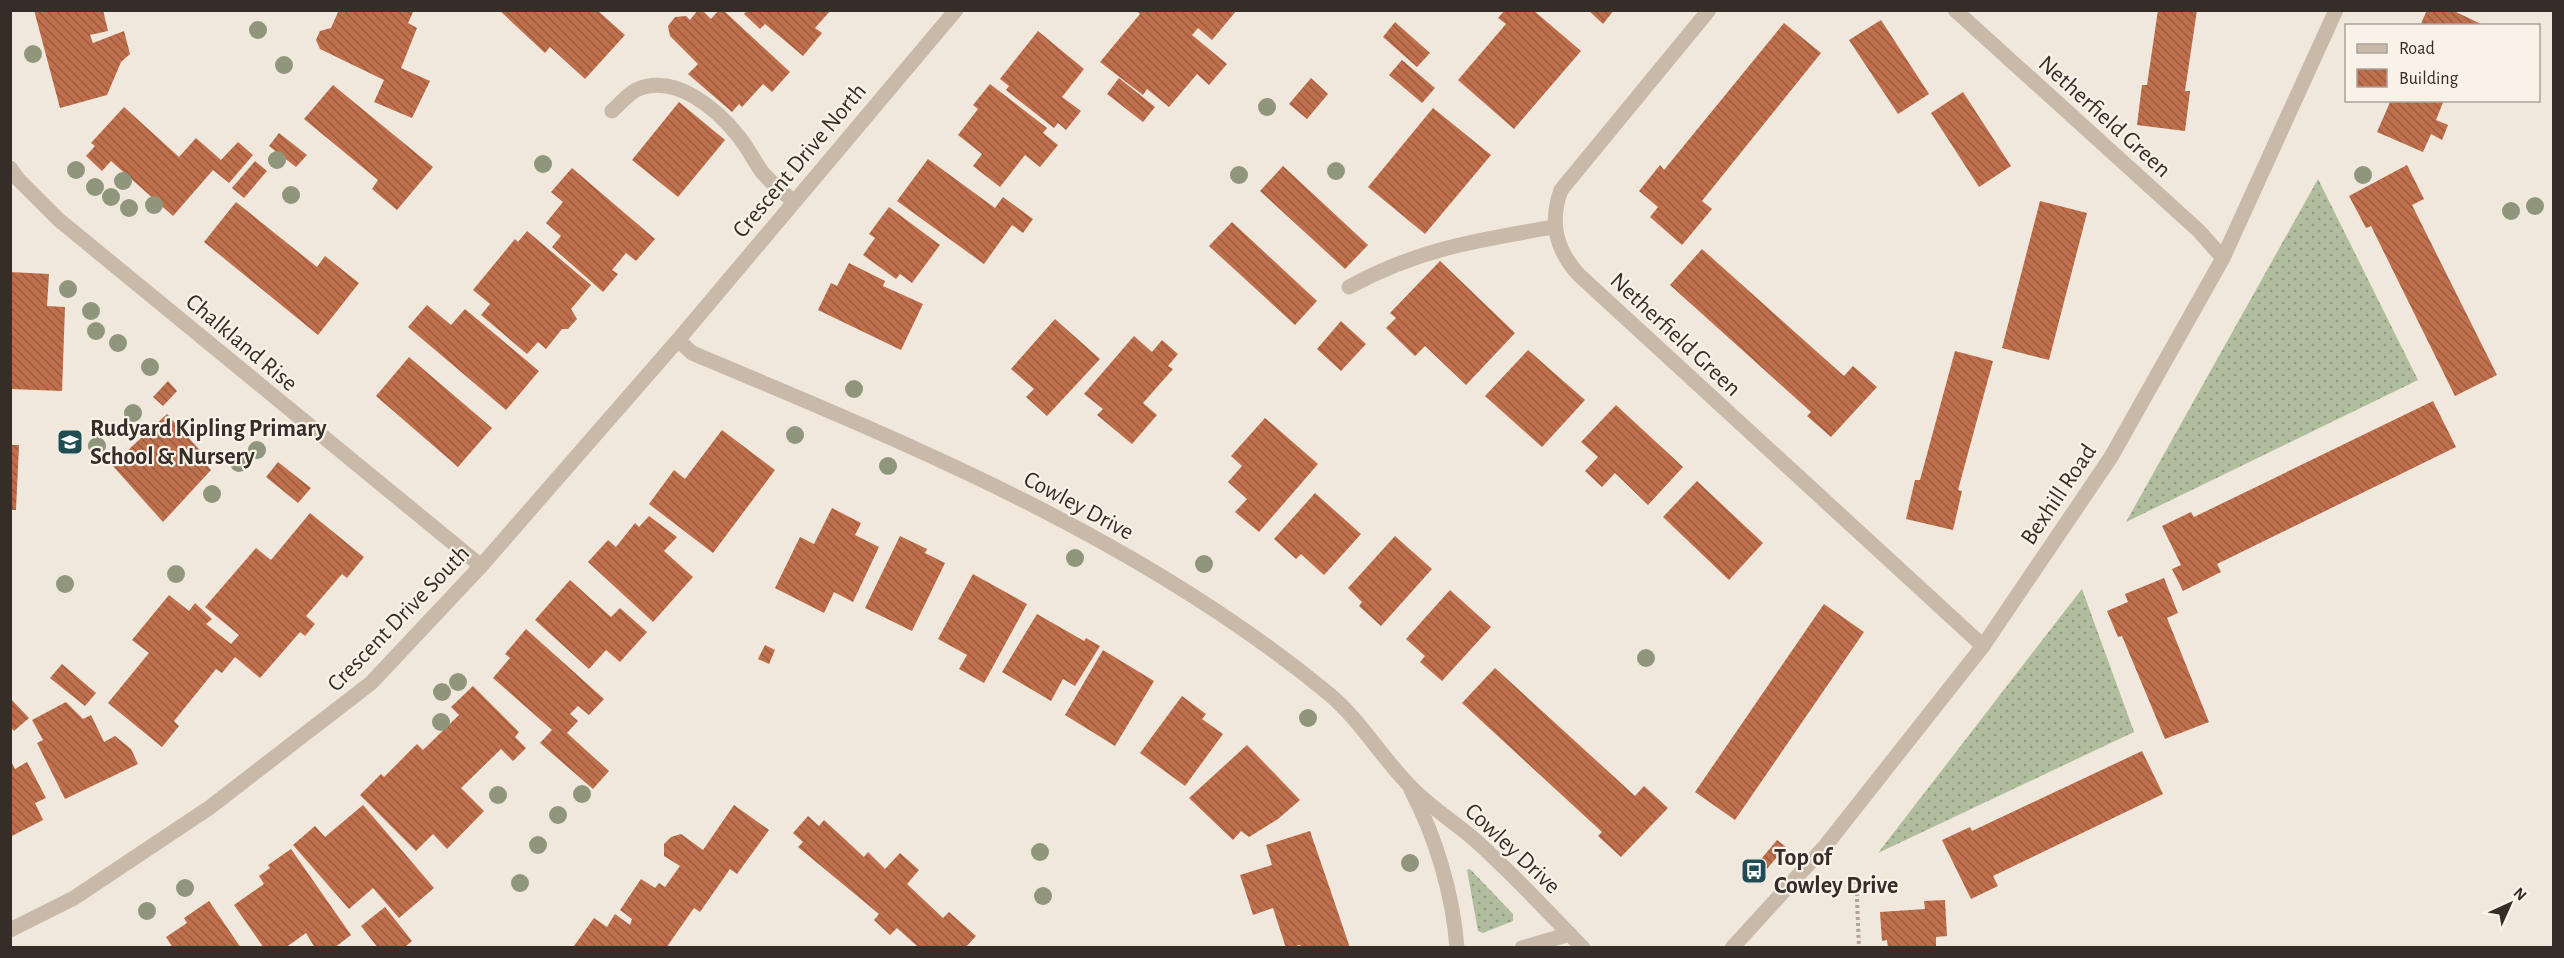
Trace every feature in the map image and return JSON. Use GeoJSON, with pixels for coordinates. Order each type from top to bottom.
{"type":"FeatureCollection","features":[{"type":"Feature","properties":{"kind":"street","name":"Crescent Drive North"},"geometry":{"type":"LineString","coordinates":[[678,340],[956,10]]}},
{"type":"Feature","properties":{"kind":"street","name":"Netherfield Green"},"geometry":{"type":"LineString","coordinates":[[1709,10],[1568,178],[1557,201],[1554,227],[1562,253],[1579,275],[1983,646]]}},
{"type":"Feature","properties":{"kind":"street","name":"Netherfield Green"},"geometry":{"type":"LineString","coordinates":[[1955,10],[2199,231],[2223,258]]}},
{"type":"Feature","properties":{"kind":"street","name":"Bexhill Road"},"geometry":{"type":"LineString","coordinates":[[1732,948],[1826,845],[1983,646],[2111,457],[2223,258],[2336,10]]}},
{"type":"Feature","properties":{"kind":"street"},"geometry":{"type":"LineString","coordinates":[[612,111],[636,90],[645,88],[673,87],[693,95],[724,121],[747,148],[763,174],[793,201]]}},
{"type":"Feature","properties":{"kind":"street","name":"Chalkland Rise"},"geometry":{"type":"LineString","coordinates":[[10,168],[32,194],[59,220],[481,566]]}},
{"type":"Feature","properties":{"kind":"street"},"geometry":{"type":"LineString","coordinates":[[1349,287],[1396,263],[1433,250],[1554,227]]}},
{"type":"Feature","properties":{"kind":"street","name":"Crescent Drive South"},"geometry":{"type":"LineString","coordinates":[[10,930],[74,897],[200,814],[331,716],[371,683],[481,566],[678,340]]}},
{"type":"Feature","properties":{"kind":"street","name":"Cowley Drive"},"geometry":{"type":"LineString","coordinates":[[678,340],[692,353],[1064,519],[1139,562],[1245,631],[1331,696],[1367,734],[1408,785],[1476,842],[1583,948]]}},
{"type":"Feature","properties":{"kind":"street","name":"Cowley Drive"},"geometry":{"type":"LineString","coordinates":[[1408,785],[1439,861],[1450,900],[1456,948]]}},
{"type":"Feature","properties":{"kind":"street"},"geometry":{"type":"LineString","coordinates":[[1522,948],[1570,934]]}},
{"type":"Feature","properties":{"kind":"path"},"geometry":{"type":"LineString","coordinates":[[1856,875],[1859,948]]}},
{"type":"Feature","properties":{"kind":"green space"},"geometry":{"type":"Polygon","coordinates":[[[2318,179],[2418,380],[2126,522],[2318,179]]]}},
{"type":"Feature","properties":{"kind":"green space"},"geometry":{"type":"Polygon","coordinates":[[[2082,589],[2134,732],[1878,853],[2064,612],[2082,589]]]}},
{"type":"Feature","properties":{"kind":"green space"},"geometry":{"type":"Polygon","coordinates":[[[1470,869],[1513,914],[1513,921],[1483,933],[1478,931],[1467,870],[1470,869]]]}},
{"type":"Feature","properties":{"kind":"building"},"geometry":{"type":"Polygon","coordinates":[[[34,10],[103,10],[108,31],[90,35],[93,43],[124,31],[130,54],[121,62],[107,95],[60,108],[34,10]]]}},
{"type":"Feature","properties":{"kind":"building"},"geometry":{"type":"Polygon","coordinates":[[[339,10],[414,10],[408,23],[417,28],[401,68],[430,81],[412,118],[374,102],[384,80],[320,49],[316,40],[320,31],[331,28],[339,10]]]}},
{"type":"Feature","properties":{"kind":"building"},"geometry":{"type":"Polygon","coordinates":[[[499,10],[597,10],[625,35],[585,79],[550,47],[545,53],[499,10]]]}},
{"type":"Feature","properties":{"kind":"building"},"geometry":{"type":"Polygon","coordinates":[[[698,10],[702,10],[711,19],[719,10],[723,10],[790,72],[772,92],[763,84],[742,107],[739,104],[732,112],[688,74],[698,64],[670,36],[668,26],[675,17],[686,16],[690,20],[698,10]]]}},
{"type":"Feature","properties":{"kind":"building"},"geometry":{"type":"Polygon","coordinates":[[[747,10],[831,10],[815,28],[822,33],[803,56],[765,24],[760,29],[744,14],[747,10]]]}},
{"type":"Feature","properties":{"kind":"building"},"geometry":{"type":"Polygon","coordinates":[[[1136,10],[1237,10],[1212,40],[1198,28],[1192,35],[1227,64],[1209,85],[1197,74],[1169,107],[1147,89],[1143,95],[1100,62],[1140,14],[1136,10]]]}},
{"type":"Feature","properties":{"kind":"building"},"geometry":{"type":"Polygon","coordinates":[[[1505,10],[1533,10],[1581,51],[1514,129],[1458,80],[1506,24],[1498,18],[1505,10]]]}},
{"type":"Feature","properties":{"kind":"building"},"geometry":{"type":"Polygon","coordinates":[[[1588,10],[1614,10],[1603,24],[1588,10]]]}},
{"type":"Feature","properties":{"kind":"building"},"geometry":{"type":"Polygon","coordinates":[[[2158,10],[2197,10],[2185,91],[2190,91],[2185,131],[2137,125],[2142,85],[2147,85],[2158,10]]]}},
{"type":"Feature","properties":{"kind":"building"},"geometry":{"type":"Polygon","coordinates":[[[2427,10],[2452,10],[2481,24],[2421,24],[2427,10]]]}},
{"type":"Feature","properties":{"kind":"building"},"geometry":{"type":"Polygon","coordinates":[[[1881,20],[1929,94],[1898,114],[1849,40],[1881,20]]]}},
{"type":"Feature","properties":{"kind":"building"},"geometry":{"type":"Polygon","coordinates":[[[1395,22],[1430,53],[1417,67],[1383,37],[1395,22]]]}},
{"type":"Feature","properties":{"kind":"building"},"geometry":{"type":"Polygon","coordinates":[[[1784,23],[1821,53],[1702,201],[1712,209],[1682,245],[1650,217],[1658,207],[1639,191],[1660,165],[1664,170],[1784,23]]]}},
{"type":"Feature","properties":{"kind":"building"},"geometry":{"type":"Polygon","coordinates":[[[1038,31],[1084,69],[1062,97],[1081,111],[1066,130],[1058,123],[1054,128],[1006,90],[1009,86],[1000,79],[1038,31]]]}},
{"type":"Feature","properties":{"kind":"building"},"geometry":{"type":"Polygon","coordinates":[[[1402,60],[1435,88],[1422,103],[1389,75],[1402,60]]]}},
{"type":"Feature","properties":{"kind":"building"},"geometry":{"type":"Polygon","coordinates":[[[1119,78],[1155,107],[1143,122],[1107,94],[1119,78]]]}},
{"type":"Feature","properties":{"kind":"building"},"geometry":{"type":"Polygon","coordinates":[[[1311,78],[1328,94],[1307,119],[1289,104],[1311,78]]]}},
{"type":"Feature","properties":{"kind":"building"},"geometry":{"type":"Polygon","coordinates":[[[990,84],[1047,128],[1043,133],[1058,145],[1040,167],[1025,155],[1000,187],[973,166],[982,154],[958,135],[978,109],[973,105],[990,84]]]}},
{"type":"Feature","properties":{"kind":"building"},"geometry":{"type":"Polygon","coordinates":[[[333,85],[433,167],[397,210],[372,189],[378,180],[304,119],[333,85]]]}},
{"type":"Feature","properties":{"kind":"building"},"geometry":{"type":"Polygon","coordinates":[[[1963,92],[2011,166],[1979,187],[1931,113],[1963,92]]]}},
{"type":"Feature","properties":{"kind":"building"},"geometry":{"type":"Polygon","coordinates":[[[679,102],[725,140],[678,197],[632,160],[679,102]]]}},
{"type":"Feature","properties":{"kind":"building"},"geometry":{"type":"Polygon","coordinates":[[[2390,102],[2443,102],[2436,120],[2448,125],[2442,140],[2431,134],[2423,152],[2377,132],[2390,102]]]}},
{"type":"Feature","properties":{"kind":"building"},"geometry":{"type":"Polygon","coordinates":[[[124,107],[179,157],[196,138],[221,160],[238,142],[253,155],[229,183],[213,170],[173,216],[111,161],[102,171],[86,156],[95,146],[91,143],[124,107]]]}},
{"type":"Feature","properties":{"kind":"building"},"geometry":{"type":"Polygon","coordinates":[[[1433,108],[1491,155],[1425,234],[1368,187],[1433,108]]]}},
{"type":"Feature","properties":{"kind":"building"},"geometry":{"type":"Polygon","coordinates":[[[279,133],[307,155],[296,167],[269,146],[279,133]]]}},
{"type":"Feature","properties":{"kind":"building"},"geometry":{"type":"Polygon","coordinates":[[[928,159],[995,208],[1003,197],[1033,219],[1023,233],[1012,225],[984,264],[897,201],[928,159]]]}},
{"type":"Feature","properties":{"kind":"building"},"geometry":{"type":"Polygon","coordinates":[[[255,161],[267,171],[244,198],[232,188],[255,161]]]}},
{"type":"Feature","properties":{"kind":"building"},"geometry":{"type":"Polygon","coordinates":[[[2407,165],[2424,199],[2412,205],[2497,375],[2455,396],[2371,226],[2366,228],[2349,196],[2407,165]]]}},
{"type":"Feature","properties":{"kind":"building"},"geometry":{"type":"Polygon","coordinates":[[[1283,166],[1368,245],[1345,269],[1260,191],[1283,166]]]}},
{"type":"Feature","properties":{"kind":"building"},"geometry":{"type":"Polygon","coordinates":[[[572,168],[655,239],[636,261],[626,253],[612,270],[618,274],[603,292],[552,247],[561,236],[546,223],[563,202],[551,192],[572,168]]]}},
{"type":"Feature","properties":{"kind":"building"},"geometry":{"type":"Polygon","coordinates":[[[2040,201],[2087,213],[2049,360],[2002,348],[2040,201]]]}},
{"type":"Feature","properties":{"kind":"building"},"geometry":{"type":"Polygon","coordinates":[[[236,202],[317,267],[325,256],[359,283],[318,335],[204,242],[236,202]]]}},
{"type":"Feature","properties":{"kind":"building"},"geometry":{"type":"Polygon","coordinates":[[[889,207],[940,245],[912,283],[900,274],[896,279],[863,255],[875,238],[869,234],[889,207]]]}},
{"type":"Feature","properties":{"kind":"building"},"geometry":{"type":"Polygon","coordinates":[[[1232,222],[1317,301],[1295,325],[1209,246],[1232,222]]]}},
{"type":"Feature","properties":{"kind":"building"},"geometry":{"type":"Polygon","coordinates":[[[527,231],[591,285],[571,309],[577,319],[568,329],[562,329],[546,349],[538,342],[527,354],[481,315],[490,304],[473,290],[515,239],[518,242],[527,231]]]}},
{"type":"Feature","properties":{"kind":"building"},"geometry":{"type":"Polygon","coordinates":[[[1702,249],[1844,376],[1853,366],[1877,387],[1831,437],[1807,416],[1811,412],[1670,285],[1702,249]]]}},
{"type":"Feature","properties":{"kind":"building"},"geometry":{"type":"Polygon","coordinates":[[[1440,261],[1515,333],[1466,385],[1425,346],[1415,356],[1386,328],[1396,318],[1390,313],[1440,261]]]}},
{"type":"Feature","properties":{"kind":"building"},"geometry":{"type":"Polygon","coordinates":[[[849,263],[885,281],[883,286],[923,304],[901,350],[818,310],[831,283],[837,286],[849,263]]]}},
{"type":"Feature","properties":{"kind":"building"},"geometry":{"type":"Polygon","coordinates":[[[10,272],[49,274],[47,306],[65,307],[62,391],[10,389],[10,272]]]}},
{"type":"Feature","properties":{"kind":"building"},"geometry":{"type":"Polygon","coordinates":[[[427,305],[451,325],[465,309],[539,371],[506,410],[408,327],[427,305]]]}},
{"type":"Feature","properties":{"kind":"building"},"geometry":{"type":"Polygon","coordinates":[[[1055,319],[1100,359],[1047,416],[1026,397],[1034,389],[1011,369],[1055,319]]]}},
{"type":"Feature","properties":{"kind":"building"},"geometry":{"type":"Polygon","coordinates":[[[1341,321],[1366,344],[1341,371],[1317,349],[1341,321]]]}},
{"type":"Feature","properties":{"kind":"building"},"geometry":{"type":"Polygon","coordinates":[[[1134,336],[1152,352],[1162,340],[1178,354],[1168,366],[1173,369],[1143,403],[1157,415],[1132,444],[1097,415],[1103,409],[1084,394],[1134,336]]]}},
{"type":"Feature","properties":{"kind":"building"},"geometry":{"type":"Polygon","coordinates":[[[1528,350],[1585,400],[1542,447],[1485,396],[1528,350]]]}},
{"type":"Feature","properties":{"kind":"building"},"geometry":{"type":"Polygon","coordinates":[[[1955,351],[1993,361],[1958,490],[1962,491],[1953,530],[1906,519],[1915,480],[1920,480],[1955,351]]]}},
{"type":"Feature","properties":{"kind":"building"},"geometry":{"type":"Polygon","coordinates":[[[409,357],[492,428],[458,467],[376,396],[409,357]]]}},
{"type":"Feature","properties":{"kind":"building"},"geometry":{"type":"Polygon","coordinates":[[[168,381],[177,391],[163,406],[153,397],[168,381]]]}},
{"type":"Feature","properties":{"kind":"building"},"geometry":{"type":"Polygon","coordinates":[[[2433,401],[2456,447],[2217,564],[2221,572],[2183,591],[2172,569],[2181,565],[2162,526],[2191,512],[2194,517],[2433,401]]]}},
{"type":"Feature","properties":{"kind":"building"},"geometry":{"type":"Polygon","coordinates":[[[1616,405],[1683,467],[1648,505],[1615,473],[1602,487],[1585,471],[1598,457],[1581,442],[1616,405]]]}},
{"type":"Feature","properties":{"kind":"building"},"geometry":{"type":"Polygon","coordinates":[[[167,414],[207,458],[203,461],[211,470],[163,522],[112,465],[167,414]]]}},
{"type":"Feature","properties":{"kind":"building"},"geometry":{"type":"Polygon","coordinates":[[[1265,418],[1318,464],[1259,532],[1235,512],[1247,499],[1228,482],[1242,466],[1231,456],[1265,418]]]}},
{"type":"Feature","properties":{"kind":"building"},"geometry":{"type":"Polygon","coordinates":[[[722,430],[775,470],[713,553],[649,504],[674,470],[685,479],[722,430]]]}},
{"type":"Feature","properties":{"kind":"building"},"geometry":{"type":"Polygon","coordinates":[[[10,445],[19,445],[16,510],[10,510],[10,445]]]}},
{"type":"Feature","properties":{"kind":"building"},"geometry":{"type":"Polygon","coordinates":[[[278,462],[311,488],[298,503],[266,477],[278,462]]]}},
{"type":"Feature","properties":{"kind":"building"},"geometry":{"type":"Polygon","coordinates":[[[1697,481],[1763,543],[1729,580],[1663,517],[1697,481]]]}},
{"type":"Feature","properties":{"kind":"building"},"geometry":{"type":"Polygon","coordinates":[[[1315,493],[1361,534],[1324,575],[1301,554],[1296,559],[1274,539],[1315,493]]]}},
{"type":"Feature","properties":{"kind":"building"},"geometry":{"type":"Polygon","coordinates":[[[832,508],[861,523],[855,535],[879,547],[853,602],[834,592],[824,613],[775,588],[800,537],[814,544],[832,508]]]}},
{"type":"Feature","properties":{"kind":"building"},"geometry":{"type":"Polygon","coordinates":[[[310,513],[364,557],[347,578],[342,574],[306,616],[315,624],[305,636],[300,632],[260,678],[235,657],[222,673],[216,669],[174,721],[179,726],[162,747],[108,703],[149,653],[132,640],[169,595],[189,611],[195,603],[212,619],[206,624],[231,644],[239,635],[205,607],[256,548],[271,560],[310,513]]]}},
{"type":"Feature","properties":{"kind":"building"},"geometry":{"type":"Polygon","coordinates":[[[649,516],[677,537],[664,551],[693,577],[653,622],[588,562],[608,540],[616,547],[635,523],[639,527],[649,516]]]}},
{"type":"Feature","properties":{"kind":"building"},"geometry":{"type":"Polygon","coordinates":[[[900,536],[927,549],[925,553],[945,563],[912,631],[865,608],[900,536]]]}},
{"type":"Feature","properties":{"kind":"building"},"geometry":{"type":"Polygon","coordinates":[[[1395,536],[1432,569],[1381,626],[1359,606],[1362,602],[1348,588],[1395,536]]]}},
{"type":"Feature","properties":{"kind":"building"},"geometry":{"type":"Polygon","coordinates":[[[973,574],[1027,604],[984,683],[959,669],[967,655],[938,639],[973,574]]]}},
{"type":"Feature","properties":{"kind":"building"},"geometry":{"type":"Polygon","coordinates":[[[2164,578],[2178,613],[2167,618],[2209,722],[2165,739],[2122,636],[2118,637],[2107,611],[2128,602],[2125,594],[2164,578]]]}},
{"type":"Feature","properties":{"kind":"building"},"geometry":{"type":"Polygon","coordinates":[[[570,580],[611,617],[620,608],[647,632],[620,662],[606,650],[589,669],[535,620],[570,580]]]}},
{"type":"Feature","properties":{"kind":"building"},"geometry":{"type":"Polygon","coordinates":[[[1450,590],[1491,627],[1442,681],[1420,662],[1425,656],[1406,639],[1450,590]]]}},
{"type":"Feature","properties":{"kind":"building"},"geometry":{"type":"Polygon","coordinates":[[[1824,604],[1864,632],[1735,820],[1695,792],[1824,604]]]}},
{"type":"Feature","properties":{"kind":"building"},"geometry":{"type":"Polygon","coordinates":[[[1037,614],[1084,641],[1086,638],[1100,646],[1075,686],[1063,679],[1051,701],[1002,672],[1037,614]]]}},
{"type":"Feature","properties":{"kind":"building"},"geometry":{"type":"Polygon","coordinates":[[[526,629],[604,699],[589,715],[578,706],[570,714],[578,721],[567,733],[609,771],[593,789],[540,743],[552,730],[493,678],[510,658],[505,654],[526,629]]]}},
{"type":"Feature","properties":{"kind":"building"},"geometry":{"type":"Polygon","coordinates":[[[765,645],[775,650],[769,664],[758,659],[765,645]]]}},
{"type":"Feature","properties":{"kind":"building"},"geometry":{"type":"Polygon","coordinates":[[[1103,650],[1154,681],[1115,746],[1065,715],[1103,650]]]}},
{"type":"Feature","properties":{"kind":"building"},"geometry":{"type":"Polygon","coordinates":[[[62,664],[96,693],[85,706],[50,678],[62,664]]]}},
{"type":"Feature","properties":{"kind":"building"},"geometry":{"type":"Polygon","coordinates":[[[1495,668],[1635,796],[1644,786],[1668,808],[1621,857],[1598,836],[1602,832],[1462,703],[1495,668]]]}},
{"type":"Feature","properties":{"kind":"building"},"geometry":{"type":"Polygon","coordinates":[[[473,686],[519,732],[515,737],[526,748],[513,761],[501,749],[461,788],[484,811],[447,849],[433,834],[416,851],[360,795],[381,774],[384,777],[417,744],[423,750],[459,715],[451,707],[473,686]]]}},
{"type":"Feature","properties":{"kind":"building"},"geometry":{"type":"Polygon","coordinates":[[[1182,696],[1206,714],[1202,719],[1223,734],[1185,786],[1140,753],[1182,696]]]}},
{"type":"Feature","properties":{"kind":"building"},"geometry":{"type":"Polygon","coordinates":[[[10,698],[29,718],[14,731],[10,726],[10,698]]]}},
{"type":"Feature","properties":{"kind":"building"},"geometry":{"type":"Polygon","coordinates":[[[66,702],[83,719],[91,715],[104,742],[115,736],[131,749],[138,764],[65,799],[37,743],[43,740],[32,720],[66,702]]]}},
{"type":"Feature","properties":{"kind":"building"},"geometry":{"type":"Polygon","coordinates":[[[1247,745],[1300,800],[1278,819],[1249,837],[1241,831],[1233,840],[1189,798],[1247,745]]]}},
{"type":"Feature","properties":{"kind":"building"},"geometry":{"type":"Polygon","coordinates":[[[2142,751],[2163,794],[1993,876],[1998,886],[1971,899],[1942,840],[1970,827],[1972,831],[2142,751]]]}},
{"type":"Feature","properties":{"kind":"building"},"geometry":{"type":"Polygon","coordinates":[[[10,759],[15,769],[27,762],[46,798],[35,803],[43,820],[10,837],[10,759]]]}},
{"type":"Feature","properties":{"kind":"building"},"geometry":{"type":"Polygon","coordinates":[[[363,805],[434,888],[399,918],[373,888],[349,909],[293,845],[315,826],[325,837],[363,805]]]}},
{"type":"Feature","properties":{"kind":"building"},"geometry":{"type":"Polygon","coordinates":[[[734,805],[769,830],[737,874],[730,869],[700,912],[694,908],[666,948],[574,946],[594,918],[607,927],[615,914],[630,925],[632,919],[620,910],[641,879],[655,888],[659,883],[665,887],[680,866],[664,856],[664,844],[671,837],[681,834],[703,850],[734,805]]]}},
{"type":"Feature","properties":{"kind":"building"},"geometry":{"type":"Polygon","coordinates":[[[808,816],[819,826],[824,820],[864,857],[868,852],[885,869],[900,853],[919,870],[907,884],[943,918],[949,912],[976,936],[965,948],[915,948],[917,946],[897,928],[890,935],[874,920],[879,914],[798,847],[803,842],[793,833],[808,816]]]}},
{"type":"Feature","properties":{"kind":"building"},"geometry":{"type":"Polygon","coordinates":[[[1310,831],[1350,948],[1301,948],[1300,945],[1286,948],[1273,908],[1253,915],[1240,875],[1272,865],[1266,845],[1310,831]]]}},
{"type":"Feature","properties":{"kind":"building"},"geometry":{"type":"Polygon","coordinates":[[[1777,840],[1786,847],[1765,871],[1757,864],[1777,840]]]}},
{"type":"Feature","properties":{"kind":"building"},"geometry":{"type":"Polygon","coordinates":[[[291,849],[351,935],[334,948],[315,948],[306,933],[285,948],[264,948],[234,905],[264,884],[259,876],[270,868],[268,865],[291,849]]]}},
{"type":"Feature","properties":{"kind":"building"},"geometry":{"type":"Polygon","coordinates":[[[1945,900],[1947,936],[1936,937],[1936,948],[1888,948],[1887,940],[1882,941],[1880,912],[1925,909],[1924,901],[1945,900]]]}},
{"type":"Feature","properties":{"kind":"building"},"geometry":{"type":"Polygon","coordinates":[[[209,901],[241,948],[173,948],[166,937],[187,923],[184,918],[209,901]]]}},
{"type":"Feature","properties":{"kind":"building"},"geometry":{"type":"Polygon","coordinates":[[[385,907],[412,941],[404,948],[378,948],[361,926],[385,907]]]}},
{"type":"Feature","properties":{"kind":"place","name":"Rudyard Kipling Primary School & Nursery"},"geometry":{"type":"Point","coordinates":[70,442]}},
{"type":"Feature","properties":{"kind":"place","name":"Top of Cowley Drive"},"geometry":{"type":"Point","coordinates":[1754,871]}}]}
